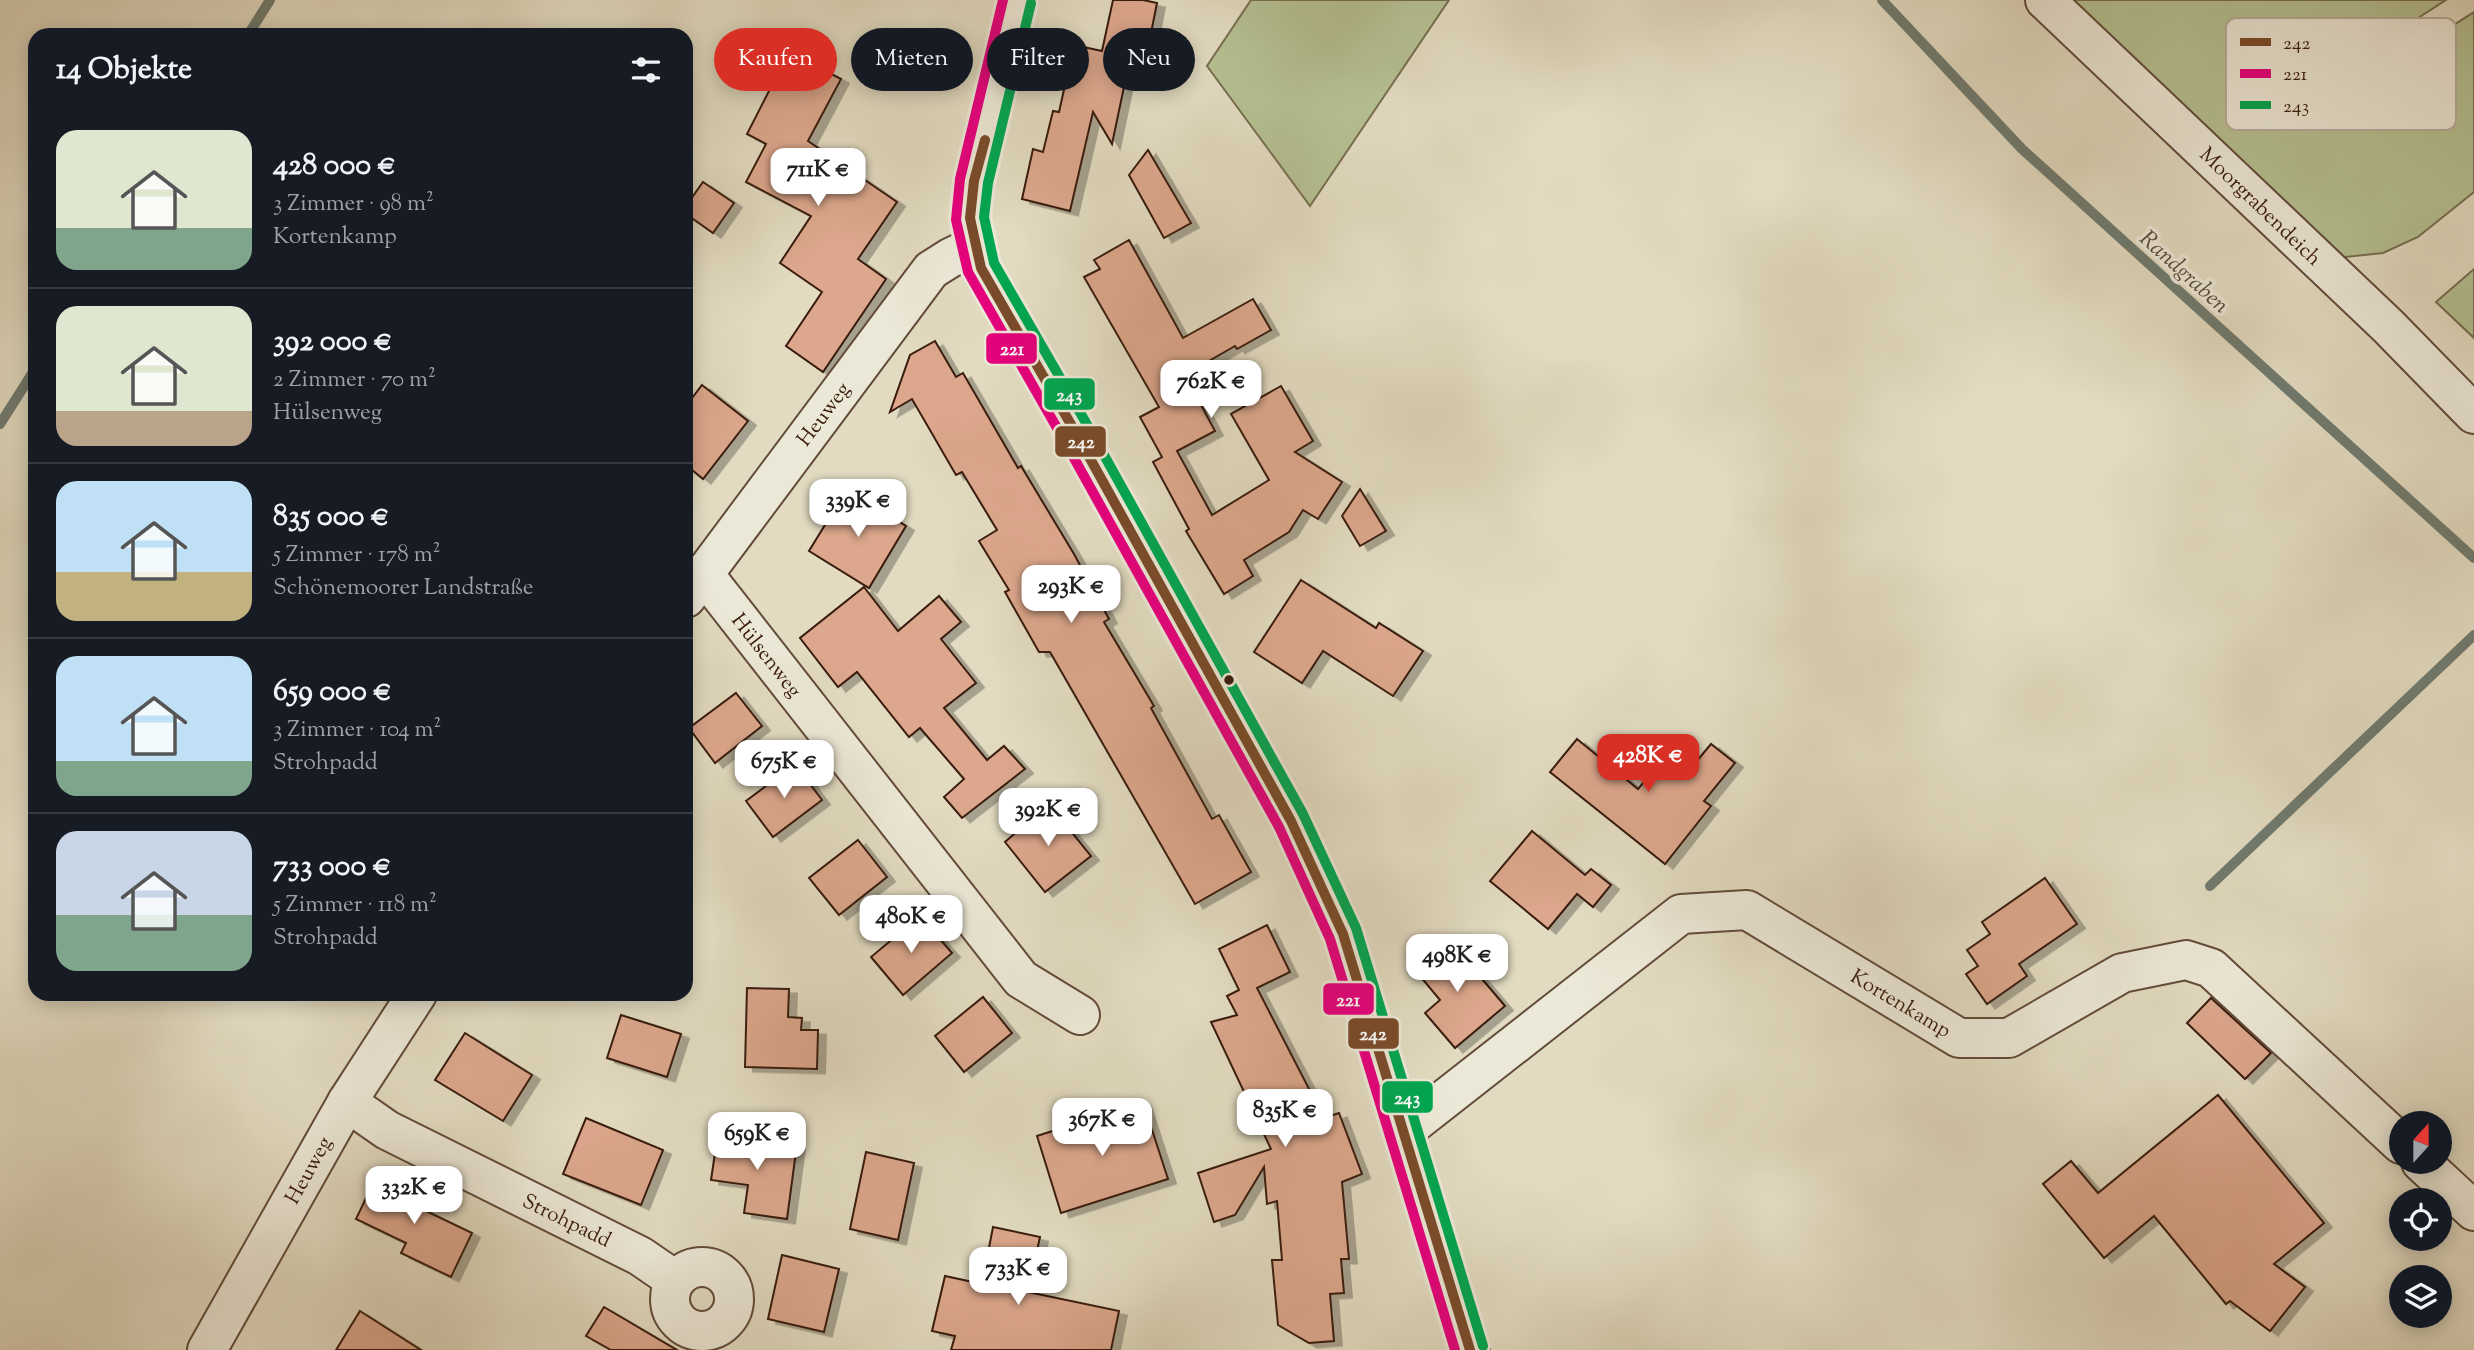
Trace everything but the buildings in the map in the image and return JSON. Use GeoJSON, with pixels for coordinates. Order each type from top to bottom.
{"type":"FeatureCollection","features":[{"type":"Feature","properties":{"kind":"street"},"geometry":{"type":"LineString","coordinates":[[1017,0],[974,181],[970,218],[981,268],[1291,821],[1343,934],[1470,1350]]}},
{"type":"Feature","properties":{"kind":"street","name":"Moorgrabendeich"},"geometry":{"type":"LineString","coordinates":[[2045,0],[2388,326],[2474,414]]}},
{"type":"Feature","properties":{"kind":"street","name":"Heuweg"},"geometry":{"type":"LineString","coordinates":[[694,585],[931,270],[975,246]]}},
{"type":"Feature","properties":{"kind":"street","name":"Hülsenweg"},"geometry":{"type":"LineString","coordinates":[[694,585],[1021,979],[1080,1015]]}},
{"type":"Feature","properties":{"kind":"street","name":"Kortenkamp"},"geometry":{"type":"LineString","coordinates":[[1404,1131],[1682,914],[1747,910],[1959,1038],[2009,1038],[2122,973],[2186,960],[2211,968],[2389,1133]]}},
{"type":"Feature","properties":{"kind":"street","name":"Heuweg"},"geometry":{"type":"LineString","coordinates":[[206,1350],[346,1102],[412,1001]]}},
{"type":"Feature","properties":{"kind":"street","name":"Strohpadd"},"geometry":{"type":"LineString","coordinates":[[346,1102],[387,1130],[640,1256],[675,1280],[696,1267],[708,1267],[719,1272],[728,1280],[735,1298],[727,1337]]}},
{"type":"Feature","properties":{"kind":"street"},"geometry":{"type":"LineString","coordinates":[[2434,1174],[2474,1211]]}},
{"type":"Feature","properties":{"kind":"green space"},"geometry":{"type":"Polygon","coordinates":[[[1251,0],[1449,0],[1310,206],[1207,66],[1251,0]]]}},
{"type":"Feature","properties":{"kind":"green space"},"geometry":{"type":"Polygon","coordinates":[[[2061,0],[2446,0],[2418,18],[2226,18],[2226,130],[2456,130],[2456,23],[2474,12],[2474,192],[2418,237],[2383,253],[2336,258],[2061,0]]]}},
{"type":"Feature","properties":{"kind":"green space"},"geometry":{"type":"Polygon","coordinates":[[[2474,269],[2474,338],[2436,302],[2474,269]]]}},
{"type":"Feature","properties":{"kind":"waterway","name":"Randgraben"},"geometry":{"type":"LineString","coordinates":[[252,28],[270,0]]}},
{"type":"Feature","properties":{"kind":"waterway","name":"Randgraben"},"geometry":{"type":"LineString","coordinates":[[1882,0],[2022,149],[2474,558]]}},
{"type":"Feature","properties":{"kind":"waterway","name":"Randgraben"},"geometry":{"type":"LineString","coordinates":[[0,424],[28,380]]}},
{"type":"Feature","properties":{"kind":"waterway"},"geometry":{"type":"LineString","coordinates":[[2210,886],[2474,635]]}},
{"type":"Feature","properties":{"kind":"transit line","name":"221"},"geometry":{"type":"LineString","coordinates":[[1003,0],[960,179],[956,220],[968,272],[1279,827],[1330,939],[1455,1350]]}},
{"type":"Feature","properties":{"kind":"transit line","name":"243"},"geometry":{"type":"LineString","coordinates":[[1031,3],[988,183],[984,217],[994,263],[1089,428],[1303,814],[1356,928],[1483,1346]]}},
{"type":"Feature","properties":{"kind":"transit line","name":"242"},"geometry":{"type":"LineString","coordinates":[[985,140],[974,181],[970,218],[981,268],[1291,821],[1343,934],[1470,1350]]}}]}
